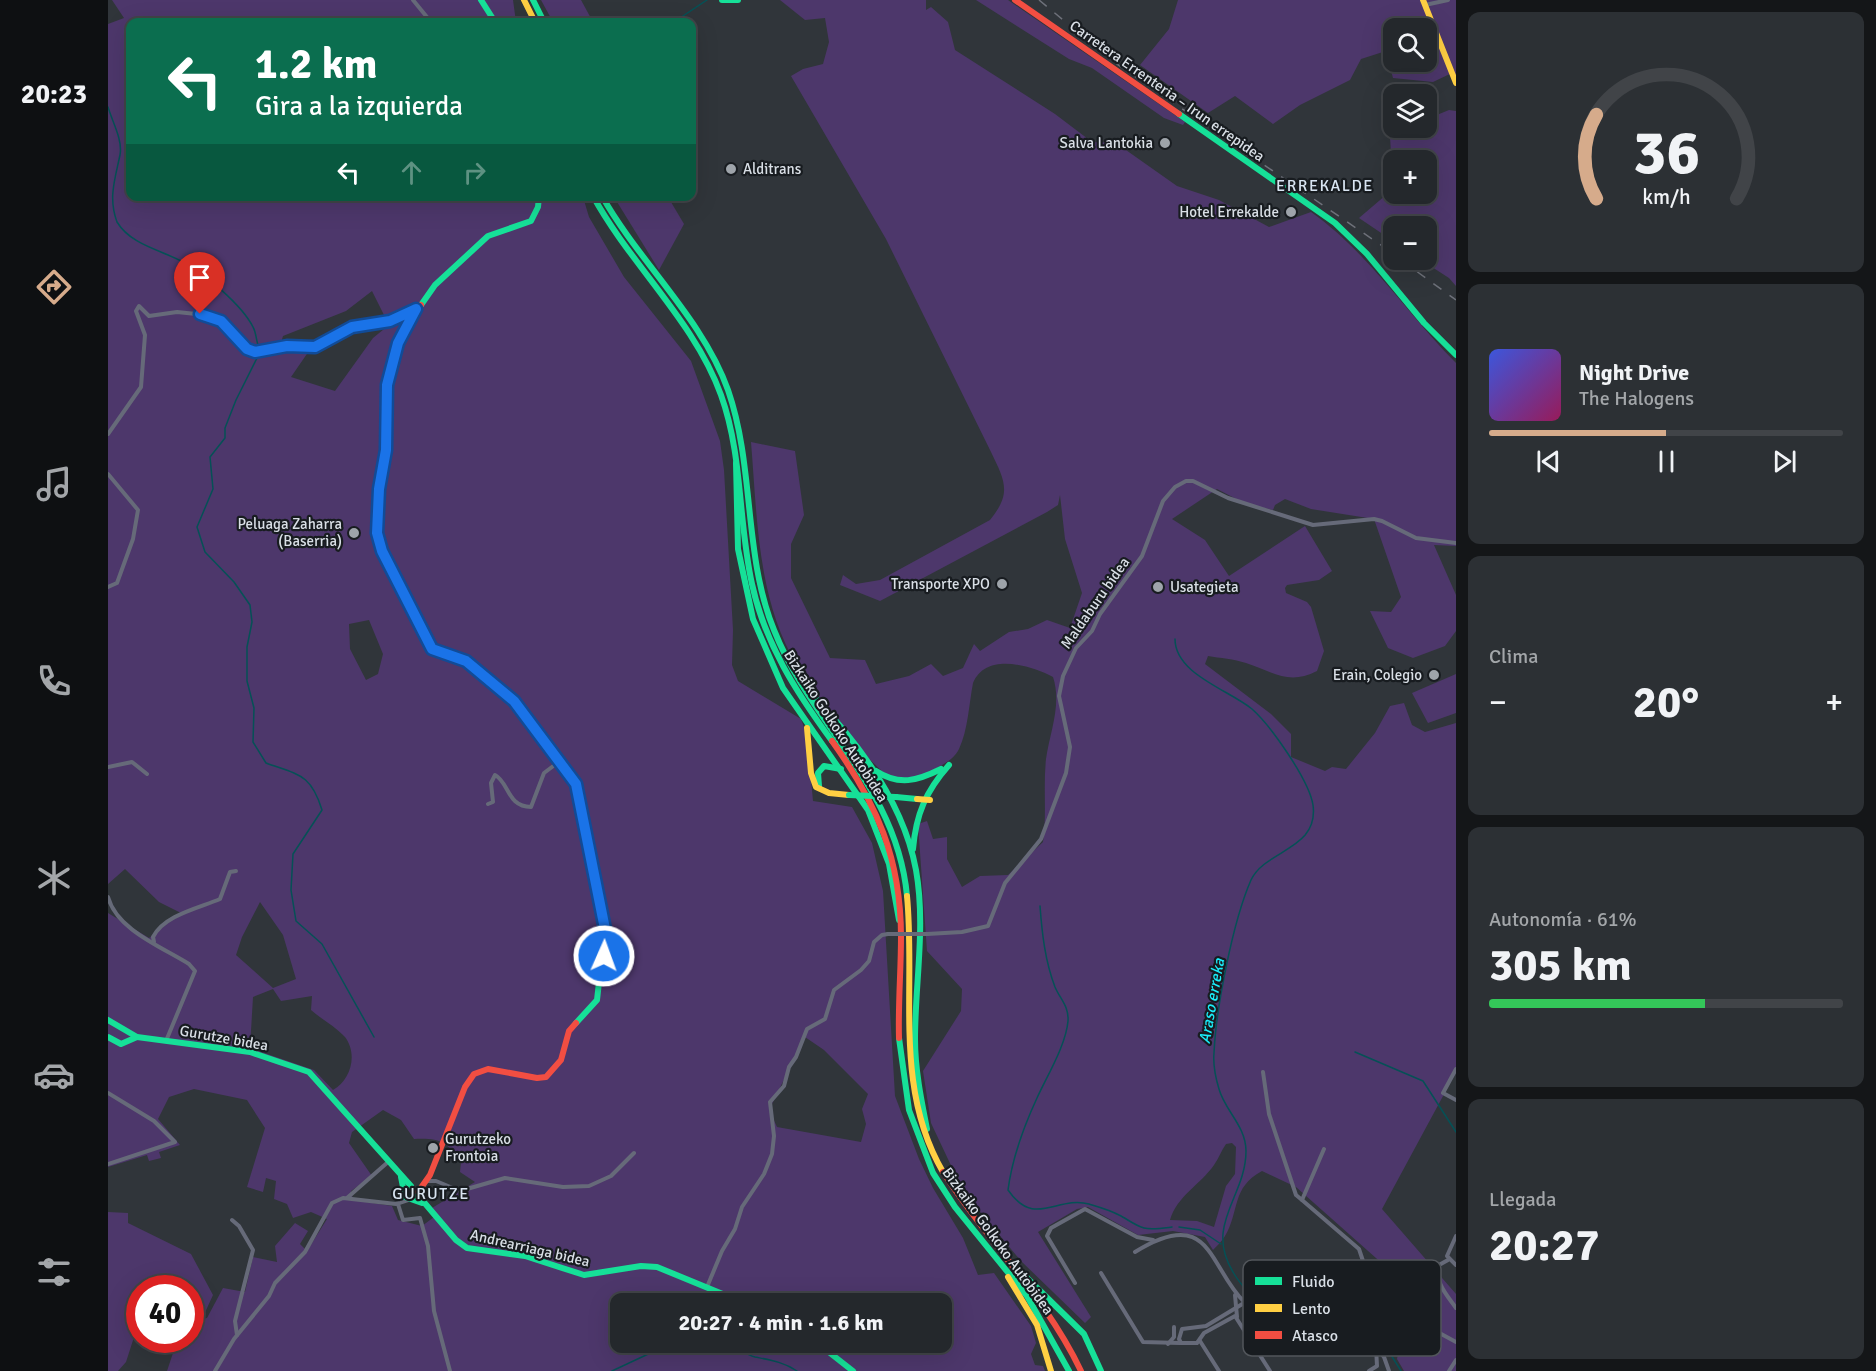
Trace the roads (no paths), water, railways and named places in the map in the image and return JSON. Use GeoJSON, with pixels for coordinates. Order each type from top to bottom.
{"type":"FeatureCollection","features":[{"type":"Feature","properties":{"kind":"main road"},"geometry":{"type":"LineString","coordinates":[[481,0],[492,18]]}},
{"type":"Feature","properties":{"kind":"main road"},"geometry":{"type":"LineString","coordinates":[[524,0],[532,18]]}},
{"type":"Feature","properties":{"kind":"main road"},"geometry":{"type":"LineString","coordinates":[[533,0],[542,18]]}},
{"type":"Feature","properties":{"kind":"main road"},"geometry":{"type":"LineString","coordinates":[[723,0],[738,0]]}},
{"type":"Feature","properties":{"kind":"main road","name":"Carretera Errenteria – Irun errepidea"},"geometry":{"type":"LineString","coordinates":[[1015,0],[1335,223],[1350,236],[1433,333],[1456,355]]}},
{"type":"Feature","properties":{"kind":"main road"},"geometry":{"type":"LineString","coordinates":[[1424,3],[1456,83]]}},
{"type":"Feature","properties":{"kind":"main road"},"geometry":{"type":"LineString","coordinates":[[409,1194],[424,1182],[472,1076],[488,1069],[537,1078],[546,1077],[561,1060],[569,1031],[597,1000],[605,929],[576,784],[523,711],[478,669],[466,661],[432,649],[379,543],[377,518],[386,450],[387,385],[398,343],[416,309],[435,285],[488,236],[531,221],[539,201]]}},
{"type":"Feature","properties":{"kind":"main road","name":"Bizkaiko Golkoko Autobidea"},"geometry":{"type":"LineString","coordinates":[[596,201],[622,248],[701,352],[720,391],[738,456],[747,562],[758,614],[788,678],[855,773],[877,813],[897,874],[902,929],[900,1058],[912,1124],[936,1178],[961,1215],[1033,1304],[1069,1371]]}},
{"type":"Feature","properties":{"kind":"main road","name":"Bizkaiko Golkoko Autobidea"},"geometry":{"type":"LineString","coordinates":[[605,201],[628,242],[702,338],[727,386],[746,459],[753,546],[762,597],[782,648],[810,696],[870,782],[889,820],[901,855],[911,920],[907,1054],[916,1104],[930,1145],[955,1193],[1055,1322],[1080,1369]]}},
{"type":"Feature","properties":{"kind":"main road"},"geometry":{"type":"LineString","coordinates":[[738,456],[735,470],[738,549],[744,587],[766,654],[803,719],[842,770],[868,810],[880,838],[892,877],[902,929]]}},
{"type":"Feature","properties":{"kind":"main road"},"geometry":{"type":"LineString","coordinates":[[810,696],[817,700],[873,768],[895,807],[912,853]]}},
{"type":"Feature","properties":{"kind":"main road"},"geometry":{"type":"LineString","coordinates":[[803,719],[810,737],[813,781],[823,791],[933,801]]}},
{"type":"Feature","properties":{"kind":"main road"},"geometry":{"type":"LineString","coordinates":[[823,791],[817,781],[821,769],[829,765],[842,770]]}},
{"type":"Feature","properties":{"kind":"main road"},"geometry":{"type":"LineString","coordinates":[[873,768],[893,782],[910,783],[949,765],[934,780],[924,796],[914,823],[912,853],[920,914],[916,1057],[930,1145]]}},
{"type":"Feature","properties":{"kind":"main road","name":"Gurutze bidea"},"geometry":{"type":"LineString","coordinates":[[108,1020],[137,1037],[250,1052],[309,1072],[400,1175],[409,1194]]}},
{"type":"Feature","properties":{"kind":"main road"},"geometry":{"type":"LineString","coordinates":[[118,1042],[127,1040],[129,1034]]}},
{"type":"Feature","properties":{"kind":"main road"},"geometry":{"type":"LineString","coordinates":[[108,1036],[125,1044],[137,1037]]}},
{"type":"Feature","properties":{"kind":"main road","name":"Andrearriaga bidea"},"geometry":{"type":"LineString","coordinates":[[409,1194],[425,1204],[458,1242],[471,1249],[525,1256],[584,1275],[640,1266],[657,1267],[721,1293]]}},
{"type":"Feature","properties":{"kind":"main road"},"geometry":{"type":"LineString","coordinates":[[994,1254],[1031,1313],[1051,1371]]}},
{"type":"Feature","properties":{"kind":"main road"},"geometry":{"type":"LineString","coordinates":[[1013,1265],[1030,1278],[1058,1311],[1080,1330],[1090,1345],[1101,1371]]}},
{"type":"Feature","properties":{"kind":"main road"},"geometry":{"type":"LineString","coordinates":[[830,1353],[853,1371]]}},
{"type":"Feature","properties":{"kind":"street"},"geometry":{"type":"LineString","coordinates":[[413,0],[428,18]]}},
{"type":"Feature","properties":{"kind":"street"},"geometry":{"type":"LineString","coordinates":[[1424,3],[1448,0]]}},
{"type":"Feature","properties":{"kind":"street"},"geometry":{"type":"LineString","coordinates":[[108,434],[141,387],[145,339],[136,311],[139,306],[149,316],[177,312],[214,317],[228,327],[250,352],[287,346],[315,347],[352,327],[390,321],[416,309]]}},
{"type":"Feature","properties":{"kind":"street"},"geometry":{"type":"LineString","coordinates":[[108,474],[138,510],[133,539],[117,583],[108,587]]}},
{"type":"Feature","properties":{"kind":"street","name":"Maldaburu bidea"},"geometry":{"type":"LineString","coordinates":[[707,1287],[722,1251],[735,1229],[742,1207],[766,1169],[774,1145],[770,1102],[784,1086],[804,1033],[825,1019],[834,990],[861,970],[869,961],[874,942],[888,934],[962,932],[988,926],[1005,883],[1041,839],[1070,758],[1069,736],[1059,696],[1063,676],[1076,648],[1092,631],[1100,614],[1142,556],[1163,501],[1180,483],[1186,481],[1199,483],[1228,498],[1307,523],[1382,520],[1416,538],[1456,543]]}},
{"type":"Feature","properties":{"kind":"street"},"geometry":{"type":"LineString","coordinates":[[488,804],[494,802],[491,783],[495,775],[500,778],[509,796],[524,806],[531,807],[547,769],[560,761]]}},
{"type":"Feature","properties":{"kind":"street"},"geometry":{"type":"LineString","coordinates":[[108,767],[132,762],[147,774]]}},
{"type":"Feature","properties":{"kind":"street"},"geometry":{"type":"LineString","coordinates":[[154,943],[153,937],[157,930],[186,911],[220,899],[230,872],[236,871]]}},
{"type":"Feature","properties":{"kind":"street"},"geometry":{"type":"LineString","coordinates":[[108,897],[111,906],[127,926],[195,971],[166,1041]]}},
{"type":"Feature","properties":{"kind":"street"},"geometry":{"type":"LineString","coordinates":[[1456,1069],[1443,1093],[1456,1100]]}},
{"type":"Feature","properties":{"kind":"street"},"geometry":{"type":"LineString","coordinates":[[1263,1072],[1269,1114],[1296,1196],[1359,1249],[1363,1260]]}},
{"type":"Feature","properties":{"kind":"street"},"geometry":{"type":"LineString","coordinates":[[108,1093],[154,1121],[175,1142],[108,1164]]}},
{"type":"Feature","properties":{"kind":"street"},"geometry":{"type":"LineString","coordinates":[[1302,1200],[1323,1149]]}},
{"type":"Feature","properties":{"kind":"street"},"geometry":{"type":"LineString","coordinates":[[424,1182],[436,1180],[460,1191],[506,1178],[563,1187],[581,1187],[611,1176],[634,1152]]}},
{"type":"Feature","properties":{"kind":"street"},"geometry":{"type":"LineString","coordinates":[[215,1371],[237,1335],[265,1302],[280,1277],[305,1252],[332,1203],[347,1198],[388,1162]]}},
{"type":"Feature","properties":{"kind":"street"},"geometry":{"type":"LineString","coordinates":[[347,1198],[375,1201],[409,1194],[403,1220],[420,1218],[428,1246],[434,1311],[450,1371]]}},
{"type":"Feature","properties":{"kind":"street"},"geometry":{"type":"LineString","coordinates":[[1075,1283],[1047,1236],[1051,1228],[1085,1209],[1137,1238],[1155,1240]]}},
{"type":"Feature","properties":{"kind":"street"},"geometry":{"type":"LineString","coordinates":[[232,1220],[239,1226],[253,1250],[235,1321],[237,1335]]}},
{"type":"Feature","properties":{"kind":"street"},"geometry":{"type":"LineString","coordinates":[[1135,1252],[1155,1240],[1176,1233],[1198,1238],[1205,1243],[1234,1293],[1243,1302]]}},
{"type":"Feature","properties":{"kind":"street"},"geometry":{"type":"LineString","coordinates":[[1448,1260],[1448,1252],[1456,1236]]}},
{"type":"Feature","properties":{"kind":"street"},"geometry":{"type":"LineString","coordinates":[[1441,1264],[1448,1260],[1456,1265]]}},
{"type":"Feature","properties":{"kind":"street"},"geometry":{"type":"LineString","coordinates":[[1101,1273],[1143,1342],[1168,1344],[1201,1339],[1235,1316],[1243,1327]]}},
{"type":"Feature","properties":{"kind":"street"},"geometry":{"type":"LineString","coordinates":[[1441,1286],[1456,1308]]}},
{"type":"Feature","properties":{"kind":"street"},"geometry":{"type":"LineString","coordinates":[[1234,1293],[1239,1320]]}},
{"type":"Feature","properties":{"kind":"street"},"geometry":{"type":"LineString","coordinates":[[1181,1343],[1179,1331],[1199,1328],[1243,1304]]}},
{"type":"Feature","properties":{"kind":"street"},"geometry":{"type":"LineString","coordinates":[[1168,1344],[1174,1336],[1174,1327]]}},
{"type":"Feature","properties":{"kind":"street"},"geometry":{"type":"LineString","coordinates":[[1199,1328],[1201,1339],[1219,1371]]}},
{"type":"Feature","properties":{"kind":"street"},"geometry":{"type":"LineString","coordinates":[[1441,1334],[1456,1342]]}},
{"type":"Feature","properties":{"kind":"street"},"geometry":{"type":"LineString","coordinates":[[1261,1356],[1270,1371]]}},
{"type":"Feature","properties":{"kind":"street"},"geometry":{"type":"LineString","coordinates":[[1369,1371],[1377,1366],[1376,1356]]}},
{"type":"Feature","properties":{"kind":"street"},"geometry":{"type":"LineString","coordinates":[[1383,1356],[1389,1371]]}},
{"type":"Feature","properties":{"kind":"street"},"geometry":{"type":"LineString","coordinates":[[1449,1371],[1456,1360]]}},
{"type":"Feature","properties":{"kind":"waterway"},"geometry":{"type":"LineString","coordinates":[[680,18],[707,0]]}},
{"type":"Feature","properties":{"kind":"waterway"},"geometry":{"type":"LineString","coordinates":[[108,107],[121,149],[114,180],[113,197],[117,222],[138,242],[183,262],[222,290],[248,318],[254,329],[258,345]]}},
{"type":"Feature","properties":{"kind":"waterway"},"geometry":{"type":"LineString","coordinates":[[258,356],[236,400],[225,428],[225,438],[210,457],[213,489],[197,527],[205,552],[234,582],[250,605],[252,622],[247,647],[247,681],[254,708],[253,742],[266,763],[302,777],[308,782],[322,810],[293,854],[291,890],[296,921],[322,944],[374,1037]]}},
{"type":"Feature","properties":{"kind":"waterway","name":"Araso erreka"},"geometry":{"type":"LineString","coordinates":[[1175,639],[1177,651],[1193,672],[1242,702],[1260,717],[1297,768],[1313,805],[1313,820],[1308,831],[1290,848],[1258,870],[1251,880],[1244,897],[1226,965],[1215,1034],[1214,1067],[1218,1085],[1245,1142],[1244,1167],[1224,1225],[1223,1239],[1225,1255],[1243,1286]]}},
{"type":"Feature","properties":{"kind":"waterway"},"geometry":{"type":"LineString","coordinates":[[1040,906],[1049,967],[1055,987],[1066,1007],[1067,1030],[1023,1132],[1012,1167],[1008,1190],[1018,1201],[1028,1207],[1047,1208],[1077,1202],[1108,1210],[1144,1228],[1172,1227]]}},
{"type":"Feature","properties":{"kind":"waterway"},"geometry":{"type":"LineString","coordinates":[[1355,1052],[1423,1081],[1456,1132]]}},
{"type":"Feature","properties":{"kind":"waterway"},"geometry":{"type":"LineString","coordinates":[[1179,1227],[1200,1230],[1221,1244]]}},
{"type":"Feature","properties":{"kind":"waterway"},"geometry":{"type":"LineString","coordinates":[[612,1371],[650,1353]]}},
{"type":"Feature","properties":{"kind":"waterway"},"geometry":{"type":"LineString","coordinates":[[746,1353],[782,1363],[797,1371]]}},
{"type":"Feature","properties":{"kind":"waterway","name":"Araso erreka"},"geometry":{"type":"LineString","coordinates":[[1392,1356],[1401,1371]]}},
{"type":"Feature","properties":{"kind":"railway"},"geometry":{"type":"LineString","coordinates":[[1039,0],[1114,62],[1383,246]]}},
{"type":"Feature","properties":{"kind":"railway"},"geometry":{"type":"LineString","coordinates":[[1415,270],[1456,300]]}},
{"type":"Feature","properties":{"kind":"place","name":"Salva Lantokia"},"geometry":{"type":"Point","coordinates":[1165,143]}},
{"type":"Feature","properties":{"kind":"place","name":"Alditrans"},"geometry":{"type":"Point","coordinates":[731,169]}},
{"type":"Feature","properties":{"kind":"place","name":"Hotel Errekalde"},"geometry":{"type":"Point","coordinates":[1291,212]}},
{"type":"Feature","properties":{"kind":"place","name":"Peluaga Zaharra (Baserria)"},"geometry":{"type":"Point","coordinates":[354,533]}},
{"type":"Feature","properties":{"kind":"place","name":"Transporte XPO"},"geometry":{"type":"Point","coordinates":[1002,584]}},
{"type":"Feature","properties":{"kind":"place","name":"Usategieta"},"geometry":{"type":"Point","coordinates":[1158,587]}},
{"type":"Feature","properties":{"kind":"place","name":"Erain, Colegio"},"geometry":{"type":"Point","coordinates":[1434,675]}},
{"type":"Feature","properties":{"kind":"place","name":"Gurutzeko Frontoia"},"geometry":{"type":"Point","coordinates":[433,1148]}},
{"type":"Feature","properties":{"kind":"district","name":"ERREKALDE"},"geometry":{"type":"Point","coordinates":[1325,186]}},
{"type":"Feature","properties":{"kind":"district","name":"GURUTZE"},"geometry":{"type":"Point","coordinates":[431,1194]}}]}
